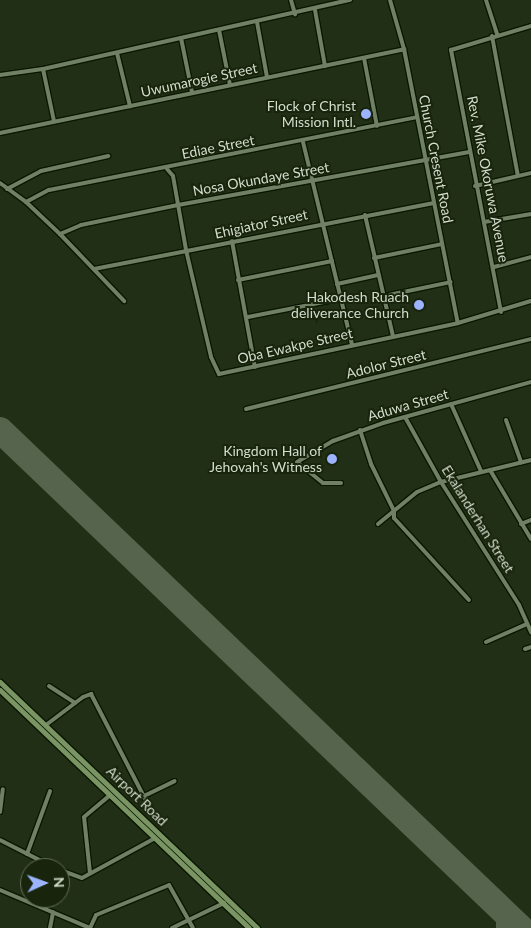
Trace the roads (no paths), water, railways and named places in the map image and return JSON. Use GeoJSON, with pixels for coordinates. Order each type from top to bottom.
{"type":"FeatureCollection","features":[{"type":"Feature","properties":{"kind":"main road","name":"Airport Road"},"geometry":{"type":"LineString","coordinates":[[0,682],[22,707],[110,795],[249,928]]}},
{"type":"Feature","properties":{"kind":"main road","name":"Airport Road"},"geometry":{"type":"LineString","coordinates":[[0,690],[46,725],[257,928]]}},
{"type":"Feature","properties":{"kind":"street"},"geometry":{"type":"LineString","coordinates":[[291,0],[295,14]]}},
{"type":"Feature","properties":{"kind":"street"},"geometry":{"type":"LineString","coordinates":[[0,75],[43,69],[315,10],[350,0]]}},
{"type":"Feature","properties":{"kind":"street","name":"Church Cresent Road"},"geometry":{"type":"LineString","coordinates":[[390,0],[404,49],[458,323]]}},
{"type":"Feature","properties":{"kind":"street"},"geometry":{"type":"LineString","coordinates":[[486,0],[494,35],[518,176]]}},
{"type":"Feature","properties":{"kind":"street"},"geometry":{"type":"LineString","coordinates":[[315,10],[325,66]]}},
{"type":"Feature","properties":{"kind":"street"},"geometry":{"type":"LineString","coordinates":[[257,22],[268,77]]}},
{"type":"Feature","properties":{"kind":"street"},"geometry":{"type":"LineString","coordinates":[[494,35],[531,26]]}},
{"type":"Feature","properties":{"kind":"street"},"geometry":{"type":"LineString","coordinates":[[219,30],[230,85]]}},
{"type":"Feature","properties":{"kind":"street","name":"Rev. Mike Okoruwa Avenue"},"geometry":{"type":"LineString","coordinates":[[494,35],[451,50],[475,186],[494,267],[501,312]]}},
{"type":"Feature","properties":{"kind":"street"},"geometry":{"type":"LineString","coordinates":[[181,38],[192,92]]}},
{"type":"Feature","properties":{"kind":"street","name":"Uwumarogie Street"},"geometry":{"type":"LineString","coordinates":[[0,133],[404,49]]}},
{"type":"Feature","properties":{"kind":"street"},"geometry":{"type":"LineString","coordinates":[[117,52],[130,106]]}},
{"type":"Feature","properties":{"kind":"street"},"geometry":{"type":"LineString","coordinates":[[364,58],[377,126]]}},
{"type":"Feature","properties":{"kind":"street"},"geometry":{"type":"LineString","coordinates":[[43,69],[54,121]]}},
{"type":"Feature","properties":{"kind":"street","name":"Ediae Street"},"geometry":{"type":"LineString","coordinates":[[26,202],[49,190],[303,142],[416,117]]}},
{"type":"Feature","properties":{"kind":"street"},"geometry":{"type":"LineString","coordinates":[[303,142],[352,344]]}},
{"type":"Feature","properties":{"kind":"street","name":"Nosa Okundaye Street"},"geometry":{"type":"LineString","coordinates":[[60,234],[81,225],[178,205],[314,182],[469,152]]}},
{"type":"Feature","properties":{"kind":"street"},"geometry":{"type":"LineString","coordinates":[[8,189],[40,171],[108,156]]}},
{"type":"Feature","properties":{"kind":"street"},"geometry":{"type":"LineString","coordinates":[[167,169],[173,176],[186,250]]}},
{"type":"Feature","properties":{"kind":"street"},"geometry":{"type":"LineString","coordinates":[[475,186],[531,173]]}},
{"type":"Feature","properties":{"kind":"street"},"geometry":{"type":"LineString","coordinates":[[0,183],[26,202],[60,234],[124,301]]}},
{"type":"Feature","properties":{"kind":"street","name":"Ehigiator Street"},"geometry":{"type":"LineString","coordinates":[[94,269],[322,222],[433,202]]}},
{"type":"Feature","properties":{"kind":"street"},"geometry":{"type":"LineString","coordinates":[[484,222],[531,214]]}},
{"type":"Feature","properties":{"kind":"street"},"geometry":{"type":"LineString","coordinates":[[365,215],[393,336]]}},
{"type":"Feature","properties":{"kind":"street"},"geometry":{"type":"LineString","coordinates":[[232,241],[238,280],[248,317],[255,367]]}},
{"type":"Feature","properties":{"kind":"street"},"geometry":{"type":"LineString","coordinates":[[374,258],[442,244]]}},
{"type":"Feature","properties":{"kind":"street","name":"Oba Ewakpe Street"},"geometry":{"type":"LineString","coordinates":[[186,250],[216,371],[224,374],[352,344],[458,323],[501,312],[531,301]]}},
{"type":"Feature","properties":{"kind":"street"},"geometry":{"type":"LineString","coordinates":[[494,267],[531,257]]}},
{"type":"Feature","properties":{"kind":"street"},"geometry":{"type":"LineString","coordinates":[[238,280],[332,262]]}},
{"type":"Feature","properties":{"kind":"street"},"geometry":{"type":"LineString","coordinates":[[336,284],[378,275]]}},
{"type":"Feature","properties":{"kind":"street"},"geometry":{"type":"LineString","coordinates":[[384,296],[451,282]]}},
{"type":"Feature","properties":{"kind":"street"},"geometry":{"type":"LineString","coordinates":[[248,317],[340,299]]}},
{"type":"Feature","properties":{"kind":"street","name":"Adolor Street"},"geometry":{"type":"LineString","coordinates":[[246,408],[531,339]]}},
{"type":"Feature","properties":{"kind":"street","name":"Aduwa Street"},"geometry":{"type":"LineString","coordinates":[[340,483],[323,483],[297,462],[333,441],[360,430],[531,382]]}},
{"type":"Feature","properties":{"kind":"street"},"geometry":{"type":"LineString","coordinates":[[450,404],[481,471]]}},
{"type":"Feature","properties":{"kind":"street","name":"Ekalanderhan Street"},"geometry":{"type":"LineString","coordinates":[[404,418],[441,482],[519,605],[531,632]]}},
{"type":"Feature","properties":{"kind":"street"},"geometry":{"type":"LineString","coordinates":[[506,420],[521,462]]}},
{"type":"Feature","properties":{"kind":"street"},"geometry":{"type":"LineString","coordinates":[[360,430],[371,464],[394,510],[394,518],[415,544],[444,570],[469,600]]}},
{"type":"Feature","properties":{"kind":"street"},"geometry":{"type":"LineString","coordinates":[[378,524],[404,500],[441,482],[531,460]]}},
{"type":"Feature","properties":{"kind":"street"},"geometry":{"type":"LineString","coordinates":[[490,470],[531,539]]}},
{"type":"Feature","properties":{"kind":"street"},"geometry":{"type":"LineString","coordinates":[[521,524],[531,520]]}},
{"type":"Feature","properties":{"kind":"street"},"geometry":{"type":"LineString","coordinates":[[486,642],[527,624]]}},
{"type":"Feature","properties":{"kind":"street"},"geometry":{"type":"LineString","coordinates":[[525,649],[531,647]]}},
{"type":"Feature","properties":{"kind":"street"},"geometry":{"type":"LineString","coordinates":[[49,686],[75,703]]}},
{"type":"Feature","properties":{"kind":"street"},"geometry":{"type":"LineString","coordinates":[[46,725],[86,695],[94,697],[153,814]]}},
{"type":"Feature","properties":{"kind":"street"},"geometry":{"type":"LineString","coordinates":[[144,796],[175,780]]}},
{"type":"Feature","properties":{"kind":"street"},"geometry":{"type":"LineString","coordinates":[[0,812],[3,789]]}},
{"type":"Feature","properties":{"kind":"street"},"geometry":{"type":"LineString","coordinates":[[27,854],[50,791]]}},
{"type":"Feature","properties":{"kind":"street"},"geometry":{"type":"LineString","coordinates":[[90,873],[84,817],[110,795]]}},
{"type":"Feature","properties":{"kind":"street"},"geometry":{"type":"LineString","coordinates":[[70,875],[76,878],[90,873],[155,838]]}},
{"type":"Feature","properties":{"kind":"street"},"geometry":{"type":"LineString","coordinates":[[0,840],[35,858]]}},
{"type":"Feature","properties":{"kind":"street"},"geometry":{"type":"LineString","coordinates":[[0,890],[90,928],[96,915],[166,885],[171,886],[193,928]]}},
{"type":"Feature","properties":{"kind":"street"},"geometry":{"type":"LineString","coordinates":[[172,928],[224,903]]}},
{"type":"Feature","properties":{"kind":"street"},"geometry":{"type":"LineString","coordinates":[[50,928],[53,912]]}},
{"type":"Feature","properties":{"kind":"place","name":"Flock of Christ Mission Intl."},"geometry":{"type":"Point","coordinates":[366,114]}},
{"type":"Feature","properties":{"kind":"place","name":"Hakodesh Ruach deliverance Church"},"geometry":{"type":"Point","coordinates":[419,305]}},
{"type":"Feature","properties":{"kind":"place","name":"Kingdom Hall of Jehovah's Witness"},"geometry":{"type":"Point","coordinates":[332,459]}}]}
